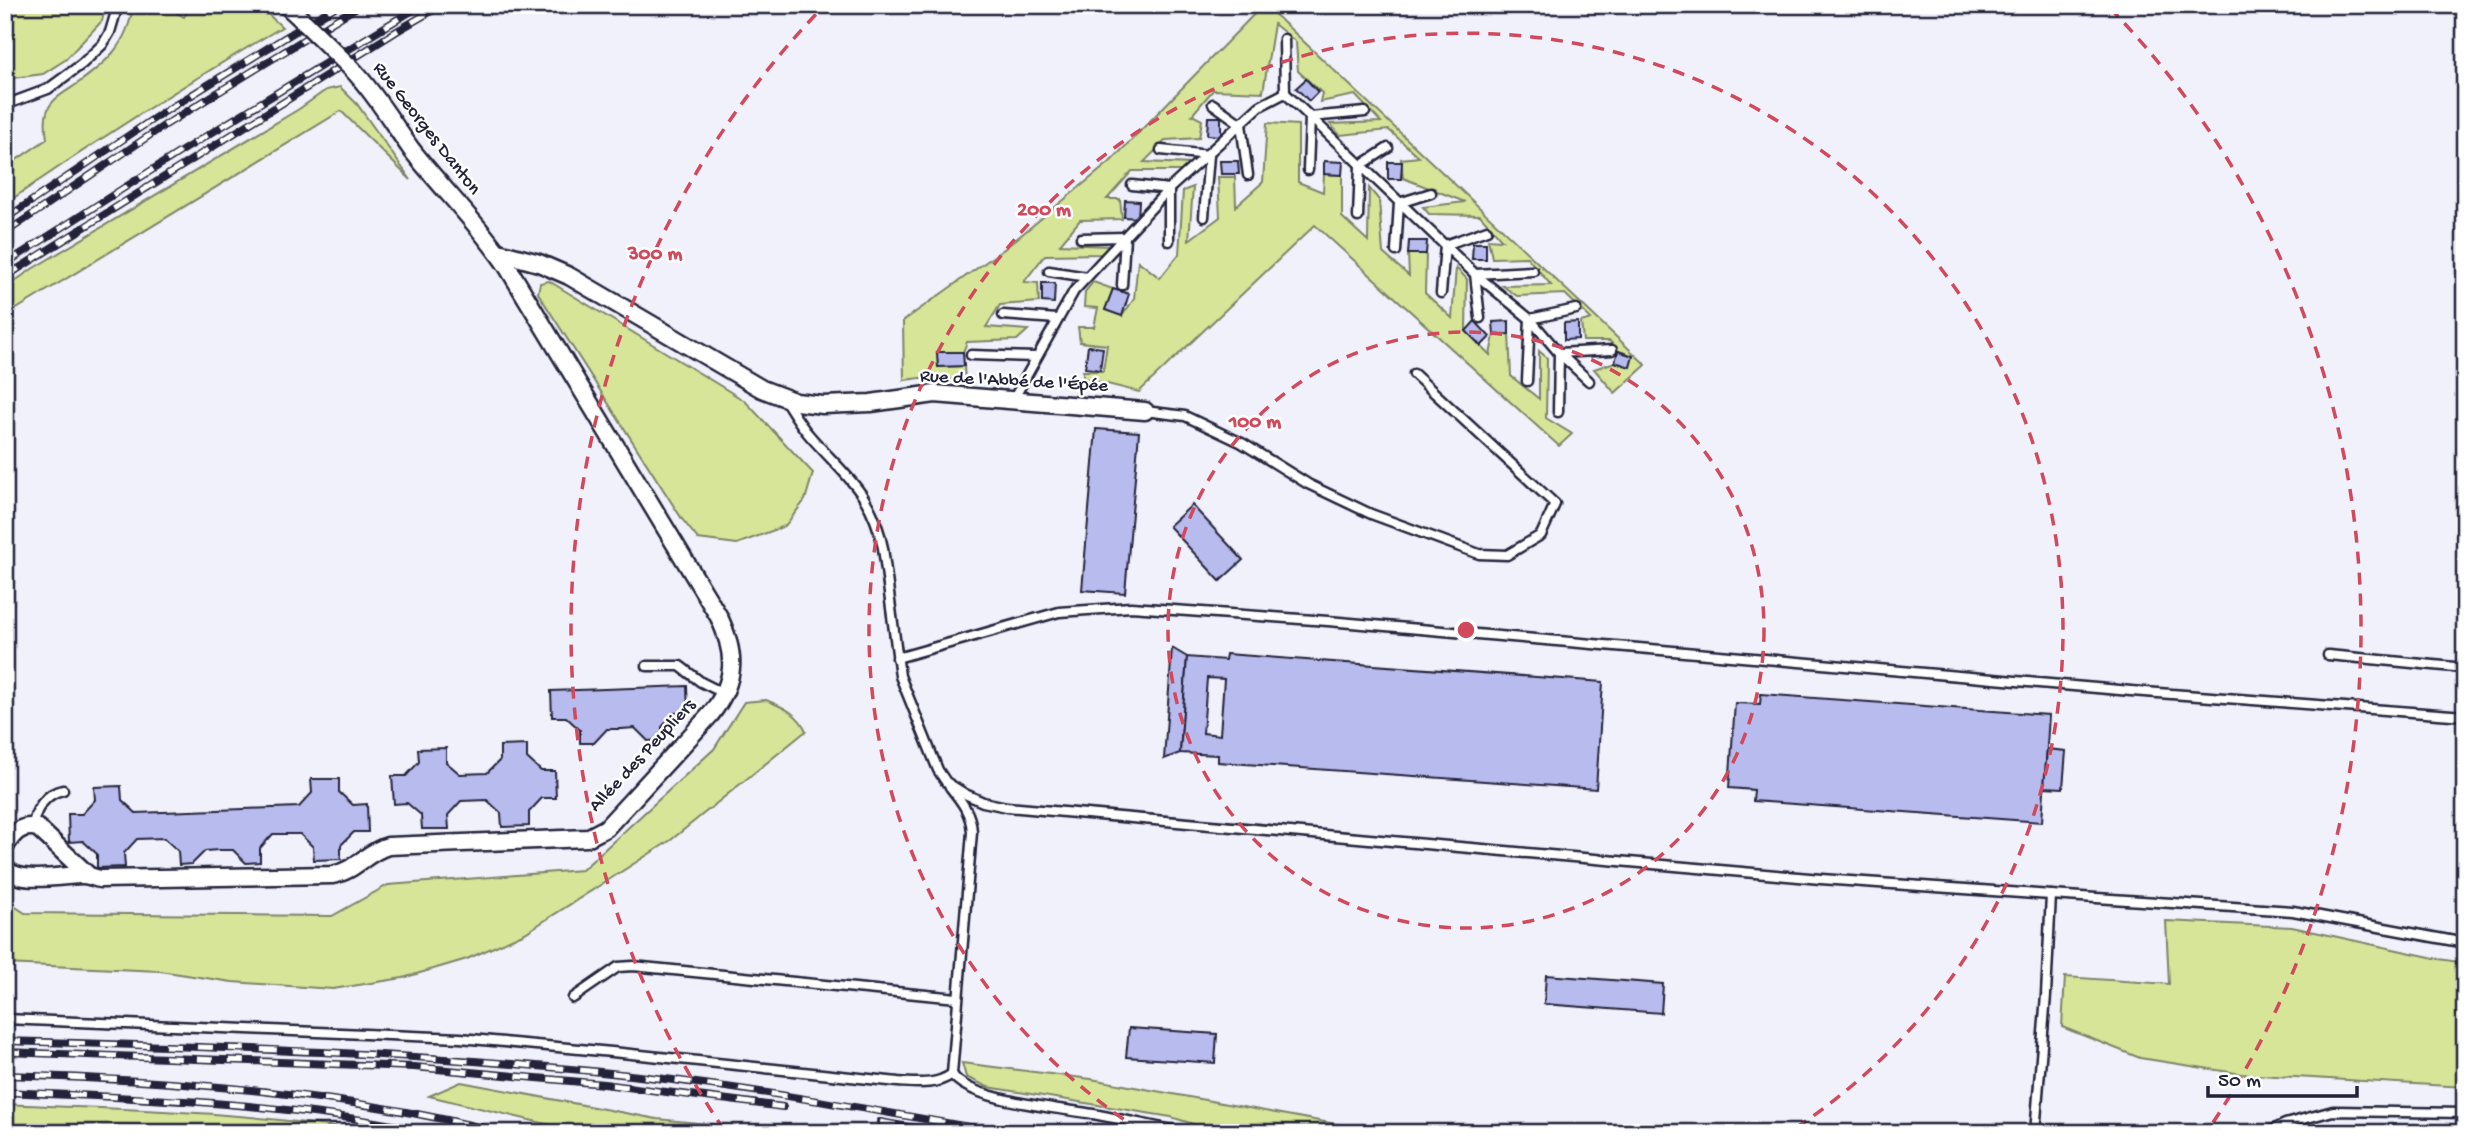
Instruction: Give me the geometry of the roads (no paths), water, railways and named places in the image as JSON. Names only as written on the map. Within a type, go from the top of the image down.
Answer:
[{"type":"street","name":"Rue Georges Danton","points":[[292,10],[374,92],[415,153],[498,252]]},
{"type":"street","name":"Rue de l'Abbé de l'Épée","points":[[498,252],[526,259],[569,276],[762,389],[784,398],[831,405],[871,403],[935,394],[1145,411]]},
{"type":"street","name":"Allée des Peupliers","points":[[5,868],[13,875],[26,878],[88,875],[100,879],[332,875],[346,871],[373,850],[388,846],[593,836],[616,818],[711,714],[725,694],[732,667],[729,642],[719,617],[498,252]]},
{"type":"street","points":[[5,847],[18,830],[38,828],[88,875]]},
{"type":"lane","points":[[5,105],[48,89],[82,64],[106,38],[116,17],[118,5]]},
{"type":"lane","points":[[1284,38],[1285,93],[1475,274],[1530,320],[1589,382]]},
{"type":"lane","points":[[1013,401],[1074,290],[1169,189],[1260,106],[1285,93]]},
{"type":"lane","points":[[1213,104],[1241,124],[1248,175]]},
{"type":"lane","points":[[1310,117],[1365,112]]},
{"type":"lane","points":[[1308,170],[1310,117]]},
{"type":"lane","points":[[1360,166],[1388,148]]},
{"type":"lane","points":[[1161,150],[1209,155]]},
{"type":"lane","points":[[1204,217],[1209,155]]},
{"type":"lane","points":[[1358,217],[1360,166]]},
{"type":"lane","points":[[1132,186],[1169,189]]},
{"type":"lane","points":[[1169,189],[1169,241]]},
{"type":"lane","points":[[1399,203],[1431,193]]},
{"type":"lane","points":[[1396,251],[1399,203]]},
{"type":"lane","points":[[1444,245],[1486,230]]},
{"type":"lane","points":[[1081,238],[1125,237]]},
{"type":"lane","points":[[1122,285],[1125,237]]},
{"type":"lane","points":[[1441,293],[1444,245]]},
{"type":"lane","points":[[1049,271],[1087,277]]},
{"type":"lane","points":[[1475,274],[1533,271]]},
{"type":"lane","points":[[1475,274],[1480,318]]},
{"type":"lane","points":[[1530,320],[1576,309]]},
{"type":"lane","points":[[1003,315],[1057,319]]},
{"type":"lane","points":[[1527,381],[1530,320]]},
{"type":"lane","points":[[1559,353],[1612,351]]},
{"type":"lane","points":[[1558,412],[1559,353]]},
{"type":"lane","points":[[971,355],[1036,357]]},
{"type":"lane","points":[[1145,411],[1185,416],[1242,443],[1308,484],[1371,514],[1479,554],[1507,555],[1541,536],[1555,504],[1414,374]]},
{"type":"lane","points":[[784,398],[808,434],[854,482],[875,516],[883,548],[897,658],[906,694],[938,770],[971,818],[951,1074],[956,1082],[1011,1101],[1188,1133]]},
{"type":"lane","points":[[897,658],[1059,612],[1131,607],[1328,621],[2131,691],[2465,716]]},
{"type":"lane","points":[[2328,655],[2465,668]]},
{"type":"lane","points":[[647,666],[680,666],[701,682],[725,694]]},
{"type":"lane","points":[[946,782],[984,802],[1007,807],[1821,879],[2293,911],[2465,943]]},
{"type":"lane","points":[[33,827],[34,814],[39,807],[53,793],[63,790]]},
{"type":"lane","points":[[2035,1133],[2051,895]]},
{"type":"lane","points":[[573,998],[618,967],[633,965],[957,998]]},
{"type":"lane","points":[[5,1019],[460,1038],[925,1084],[944,1080],[951,1074]]},
{"type":"lane","points":[[2266,1133],[2285,1124],[2333,1111],[2465,1113]]},
{"type":"railway","points":[[5,219],[159,115],[338,5]]},
{"type":"railway","points":[[5,233],[165,125],[360,5]]},
{"type":"railway","points":[[5,264],[180,152],[421,5]]},
{"type":"railway","points":[[5,277],[442,5]]},
{"type":"railway","points":[[5,1041],[229,1048],[527,1065],[651,1077],[752,1091],[1003,1133]]},
{"type":"railway","points":[[5,1052],[414,1067],[604,1084],[783,1107]]},
{"type":"railway","points":[[5,1075],[131,1080],[318,1098],[380,1107],[504,1133]]},
{"type":"railway","points":[[5,1092],[274,1108],[434,1133]]},
{"type":"railway","points":[[880,1122],[942,1133]]}]
